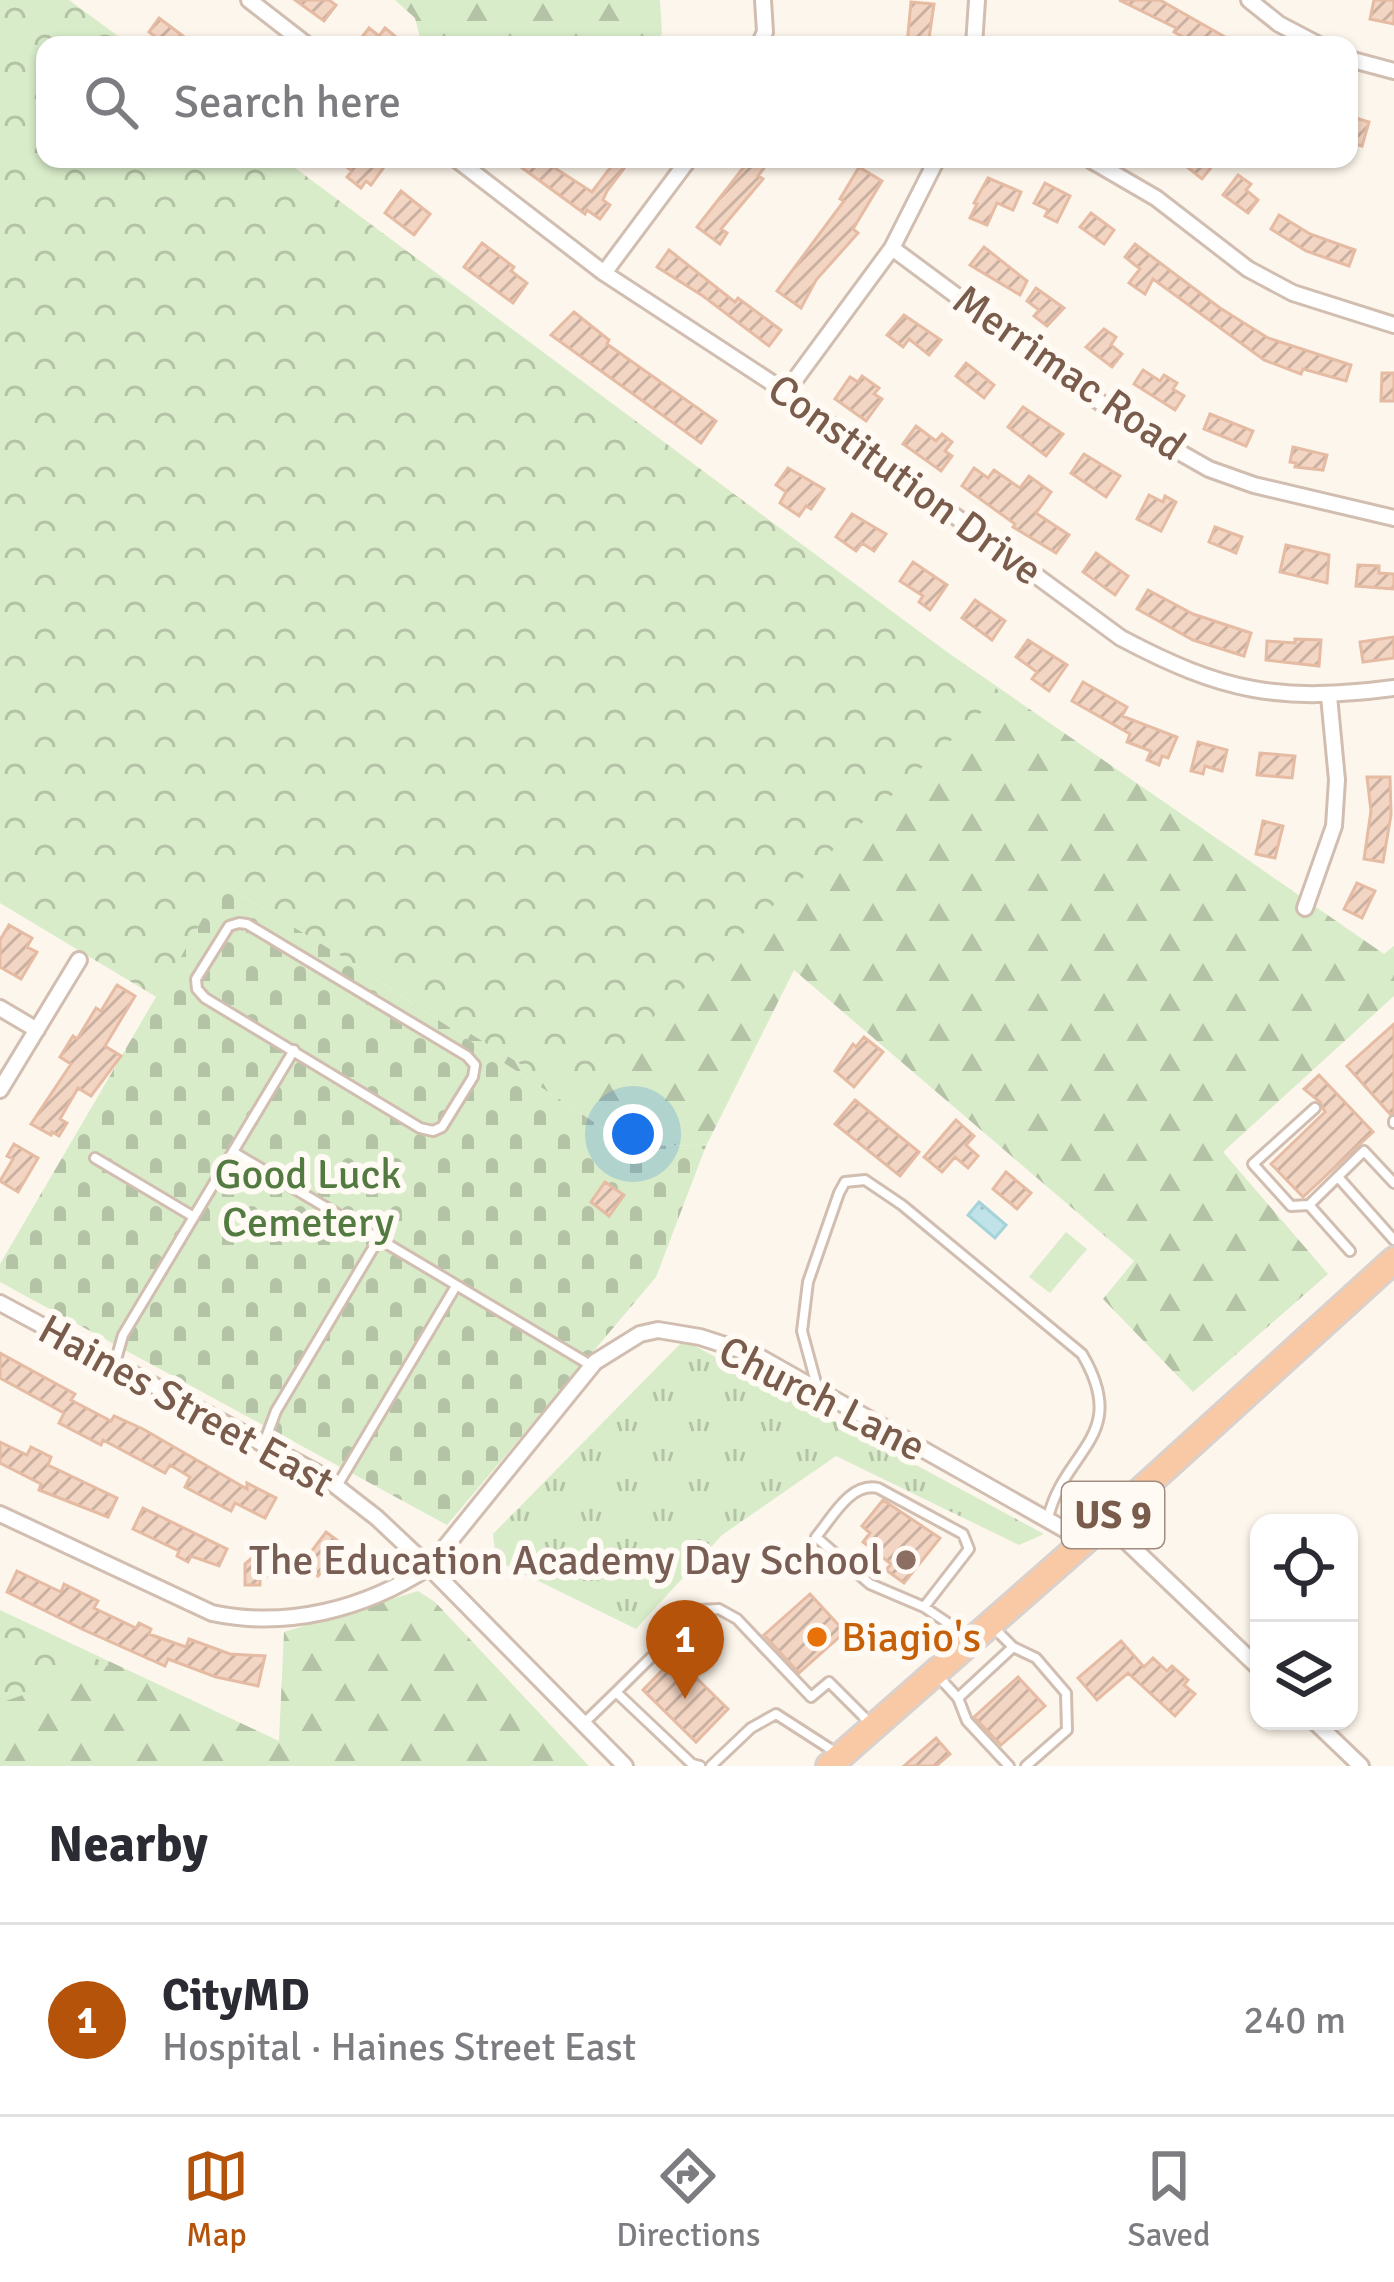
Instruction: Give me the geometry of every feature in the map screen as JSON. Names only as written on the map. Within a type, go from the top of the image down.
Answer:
[{"type":"highway","name":"US 9","points":[[835,1761],[983,1633],[1393,1259]]},
{"type":"street","points":[[249,0],[295,36]]},
{"type":"street","points":[[763,0],[763,36]]},
{"type":"street","points":[[975,36],[977,0]]},
{"type":"street","points":[[1249,0],[1301,36]]},
{"type":"street","points":[[1358,61],[1394,71]]},
{"type":"street","name":"Constitution Drive","points":[[468,168],[604,273],[786,392],[1121,638],[1175,667],[1230,685],[1329,696],[1394,688]]},
{"type":"street","points":[[604,273],[682,168]]},
{"type":"street","points":[[786,392],[892,248],[932,168]]},
{"type":"street","points":[[1104,168],[1156,198],[1248,269],[1293,293],[1394,325]]},
{"type":"street","name":"Merrimac Road","points":[[892,248],[1128,423],[1209,469],[1254,485],[1394,518]]},
{"type":"street","points":[[1304,908],[1334,826],[1337,780],[1329,696]]},
{"type":"street","points":[[0,1090],[79,960]]},
{"type":"street","points":[[0,1008],[37,1030]]},
{"type":"street","name":"Haines Street East","points":[[0,1304],[264,1443],[336,1487],[429,1567],[625,1766]]},
{"type":"street","name":"Church Lane","points":[[429,1567],[592,1366],[640,1334],[675,1331],[756,1354],[1085,1541]]},
{"type":"street","points":[[0,1514],[181,1601],[245,1620],[307,1618],[406,1582],[429,1567]]},
{"type":"street","points":[[1106,1522],[1250,1659]]},
{"type":"street","points":[[1323,1730],[1361,1766]]},
{"type":"lane","points":[[247,923],[467,1055],[475,1066],[442,1127],[433,1131],[420,1128],[294,1050],[205,998],[197,988],[196,979],[229,926],[247,923]]},
{"type":"lane","points":[[115,1364],[123,1335],[294,1050]]},
{"type":"lane","points":[[1315,1108],[1253,1164],[1291,1206],[1309,1205],[1364,1151],[1394,1184]]},
{"type":"lane","points":[[232,1152],[592,1366]]},
{"type":"lane","points":[[95,1158],[194,1217]]},
{"type":"lane","points":[[1338,1177],[1393,1259]]},
{"type":"lane","points":[[818,1390],[802,1330],[808,1282],[838,1193],[845,1182],[865,1180],[1066,1340],[1095,1375],[1097,1432],[1058,1484],[1047,1520]]},
{"type":"lane","points":[[1309,1205],[1350,1252]]},
{"type":"lane","points":[[264,1443],[277,1411],[379,1238]]},
{"type":"lane","points":[[336,1487],[456,1286]]},
{"type":"lane","points":[[924,1606],[969,1549],[963,1534],[878,1488],[866,1485],[856,1490],[816,1537],[870,1583],[1036,1658],[1066,1693],[1067,1730],[1026,1766]]},
{"type":"lane","points":[[583,1724],[699,1610],[719,1609],[736,1619],[811,1697],[829,1682],[876,1729]]},
{"type":"lane","points":[[958,1699],[1013,1647]]},
{"type":"lane","points":[[936,1674],[958,1699],[967,1721],[1009,1766]]},
{"type":"lane","points":[[616,1692],[692,1764],[700,1766]]},
{"type":"lane","points":[[711,1766],[751,1728],[776,1714],[835,1761]]},
{"type":"green space","points":[[0,0],[69,0],[118,36],[36,36],[36,168],[295,168],[1002,693],[570,1094],[222,884],[158,998],[0,903]]},
{"type":"green space","points":[[395,0],[660,0],[662,33],[420,36],[415,18]]},
{"type":"green space","points":[[507,348],[1384,954],[1394,946],[1394,996],[1223,1152],[1328,1274],[1193,1392],[1103,1299],[1134,1261],[794,970],[706,1146],[629,1145],[327,947],[402,929]]},
{"type":"green space","name":"Good Luck Cemetery","points":[[222,884],[327,947],[629,1145],[706,1146],[656,1277],[447,1525],[0,1282],[0,1264]]},
{"type":"green space","points":[[1066,1232],[1087,1249],[1050,1293],[1029,1277]]},
{"type":"green space","points":[[684,1340],[1044,1534],[1019,1545],[836,1456],[722,1535],[636,1629],[496,1560],[493,1534]]},
{"type":"green space","points":[[418,1591],[435,1602],[589,1766],[0,1766],[0,1610],[279,1741],[284,1632]]},
{"type":"green space","points":[[0,1612],[109,1665],[0,1703]]},
{"type":"water","points":[[979,1202],[1006,1225],[995,1238],[968,1215]]},
{"type":"building","points":[[295,0],[329,0],[336,5],[324,21]]},
{"type":"building","points":[[1119,0],[1160,0],[1223,36],[1181,36],[1174,32],[1176,28]]},
{"type":"building","points":[[1374,0],[1394,0],[1394,24],[1370,19]]},
{"type":"building","points":[[911,2],[934,4],[929,36],[908,36]]},
{"type":"building","points":[[159,18],[183,36],[154,36],[149,32]]},
{"type":"building","points":[[1358,119],[1369,122],[1362,146],[1358,145]]},
{"type":"building","points":[[348,168],[383,168],[371,185],[366,181],[361,188],[347,177],[352,171]]},
{"type":"building","points":[[522,168],[555,168],[592,192],[610,168],[624,168],[607,191],[603,200],[610,205],[600,219],[587,210],[585,214]]},
{"type":"building","points":[[743,168],[764,168],[758,176],[763,179],[721,229],[727,233],[720,244],[697,227]]},
{"type":"building","points":[[858,168],[882,181],[853,229],[858,233],[816,280],[801,308],[777,291],[844,201],[840,199]]},
{"type":"building","points":[[1188,168],[1211,168],[1202,179]]},
{"type":"building","points":[[1238,175],[1251,184],[1246,190],[1258,200],[1248,213],[1223,195]]},
{"type":"building","points":[[988,178],[1021,192],[1013,210],[997,203],[987,225],[970,218]]},
{"type":"building","points":[[1045,183],[1070,196],[1057,222],[1034,203]]},
{"type":"building","points":[[401,191],[430,214],[414,235],[385,213]]},
{"type":"building","points":[[1091,213],[1114,230],[1104,244],[1080,227]]},
{"type":"building","points":[[1279,215],[1310,234],[1355,250],[1349,266],[1306,251],[1271,229]]},
{"type":"building","points":[[482,243],[527,283],[513,303],[464,267]]},
{"type":"building","points":[[1135,244],[1268,338],[1351,365],[1346,381],[1303,369],[1301,374],[1264,360],[1153,279],[1145,294],[1129,283],[1140,269],[1125,257]]},
{"type":"building","points":[[984,247],[1027,281],[1020,295],[970,265]]},
{"type":"building","points":[[669,250],[735,302],[738,298],[781,330],[769,346],[657,267]]},
{"type":"building","points":[[1036,288],[1064,308],[1047,326],[1034,316],[1039,310],[1027,301]]},
{"type":"building","points":[[574,312],[609,340],[607,344],[716,421],[701,443],[551,335]]},
{"type":"building","points":[[904,315],[941,340],[929,355],[909,339],[903,347],[887,335]]},
{"type":"building","points":[[1104,329],[1116,337],[1111,345],[1122,354],[1112,367],[1086,347]]},
{"type":"building","points":[[966,363],[994,385],[984,398],[956,376]]},
{"type":"building","points":[[1143,370],[1160,381],[1164,375],[1177,383],[1173,389],[1184,396],[1175,410],[1134,384]]},
{"type":"building","points":[[1382,373],[1394,373],[1394,401],[1381,401]]},
{"type":"building","points":[[862,376],[879,388],[874,394],[882,399],[866,421],[835,399],[850,377],[858,382]]},
{"type":"building","points":[[1023,407],[1063,434],[1046,456],[1008,427]]},
{"type":"building","points":[[1210,414],[1253,431],[1246,446],[1204,429]]},
{"type":"building","points":[[916,426],[936,441],[942,434],[952,442],[945,451],[952,456],[941,471],[903,444]]},
{"type":"building","points":[[1293,447],[1327,455],[1323,470],[1295,467],[1290,462]]},
{"type":"building","points":[[1084,454],[1120,476],[1106,497],[1071,473]]},
{"type":"building","points":[[788,468],[824,489],[811,509],[806,506],[799,516],[780,503],[786,492],[776,485]]},
{"type":"building","points":[[974,468],[988,478],[994,470],[1020,488],[1029,476],[1051,492],[1036,513],[1069,535],[1056,553],[1013,527],[962,486]]},
{"type":"building","points":[[1149,495],[1176,502],[1161,531],[1137,519]]},
{"type":"building","points":[[852,514],[886,534],[874,551],[862,543],[856,551],[836,537]]},
{"type":"building","points":[[1215,527],[1242,537],[1236,553],[1209,542]]},
{"type":"building","points":[[1286,545],[1329,555],[1327,583],[1280,572]]},
{"type":"building","points":[[1096,553],[1128,576],[1115,595],[1083,572]]},
{"type":"building","points":[[913,562],[947,585],[930,610],[919,602],[923,596],[900,581]]},
{"type":"building","points":[[1358,565],[1379,566],[1379,573],[1394,574],[1394,589],[1356,586]]},
{"type":"building","points":[[1148,590],[1193,614],[1251,633],[1244,656],[1193,640],[1137,609]]},
{"type":"building","points":[[975,600],[1005,621],[992,640],[962,618]]},
{"type":"building","points":[[1394,637],[1394,658],[1363,662],[1360,642]]},
{"type":"building","points":[[1295,639],[1321,640],[1319,666],[1266,660],[1267,641],[1295,643]]},
{"type":"building","points":[[1028,640],[1067,665],[1049,691],[1032,679],[1037,672],[1016,657]]},
{"type":"building","points":[[1083,682],[1127,707],[1122,716],[1177,737],[1168,758],[1162,756],[1159,765],[1147,760],[1151,751],[1127,742],[1130,734],[1072,701]]},
{"type":"building","points":[[1198,742],[1227,750],[1222,771],[1205,766],[1203,774],[1191,771]]},
{"type":"building","points":[[1260,753],[1295,756],[1292,778],[1257,775]]},
{"type":"building","points":[[1367,777],[1390,777],[1391,815],[1383,862],[1364,859],[1371,811]]},
{"type":"building","points":[[1263,821],[1283,826],[1275,858],[1256,854]]},
{"type":"building","points":[[1357,883],[1375,891],[1362,918],[1344,909]]},
{"type":"building","points":[[9,925],[32,938],[27,947],[37,952],[21,979],[0,967],[0,940]]},
{"type":"building","points":[[117,985],[135,996],[105,1046],[121,1056],[91,1096],[78,1088],[60,1119],[67,1123],[59,1136],[51,1135],[31,1124],[71,1064],[60,1057]]},
{"type":"building","points":[[1394,1024],[1394,1113],[1390,1114],[1347,1066]]},
{"type":"building","points":[[864,1037],[883,1052],[854,1087],[835,1071],[853,1044],[856,1047]]},
{"type":"building","points":[[1319,1075],[1373,1132],[1303,1197],[1271,1164],[1325,1112],[1304,1089]]},
{"type":"building","points":[[855,1100],[919,1152],[900,1176],[835,1124]]},
{"type":"building","points":[[956,1120],[974,1136],[966,1145],[978,1156],[968,1168],[955,1157],[942,1172],[924,1157]]},
{"type":"building","points":[[14,1144],[38,1158],[18,1192],[0,1181],[13,1159],[7,1156]]},
{"type":"building","points":[[1006,1172],[1031,1193],[1017,1209],[993,1189]]},
{"type":"building","points":[[605,1182],[624,1195],[609,1216],[591,1202]]},
{"type":"building","points":[[0,1353],[75,1394],[71,1400],[111,1421],[114,1416],[143,1429],[247,1489],[247,1483],[276,1498],[265,1518],[235,1503],[231,1511],[185,1487],[190,1477],[170,1465],[165,1473],[59,1423],[64,1413],[0,1378]]},
{"type":"building","points":[[0,1442],[27,1455],[31,1447],[51,1457],[48,1465],[117,1498],[108,1517],[39,1490],[41,1484],[0,1463]]},
{"type":"building","points":[[883,1500],[940,1538],[904,1583],[886,1570],[891,1564],[863,1542],[870,1533],[862,1526]]},
{"type":"building","points":[[143,1508],[227,1549],[219,1566],[191,1556],[188,1562],[177,1556],[179,1551],[133,1529]]},
{"type":"building","points":[[326,1532],[341,1543],[318,1576],[302,1564]]},
{"type":"building","points":[[259,1552],[284,1553],[283,1576],[260,1576],[260,1585],[245,1585],[245,1564]]},
{"type":"building","points":[[17,1571],[61,1592],[64,1584],[98,1601],[94,1608],[136,1628],[139,1623],[151,1629],[149,1634],[186,1647],[189,1639],[230,1654],[265,1656],[258,1686],[168,1659],[165,1666],[84,1630],[7,1592]]},
{"type":"building","points":[[810,1594],[845,1632],[799,1673],[764,1635]]},
{"type":"building","points":[[1121,1641],[1144,1667],[1153,1658],[1188,1680],[1184,1685],[1195,1694],[1175,1716],[1128,1673],[1097,1700],[1078,1678]]},
{"type":"building","points":[[675,1657],[728,1709],[696,1742],[643,1690]]},
{"type":"building","points":[[1018,1677],[1045,1706],[1001,1745],[974,1717]]},
{"type":"building","points":[[936,1738],[950,1754],[936,1766],[904,1766]]},
{"type":"place","name":"The Education Academy Day School","points":[[906,1560]]},
{"type":"place","name":"Biagio's","points":[[817,1637]]},
{"type":"place","name":"CityMD","points":[[685,1699]]}]
